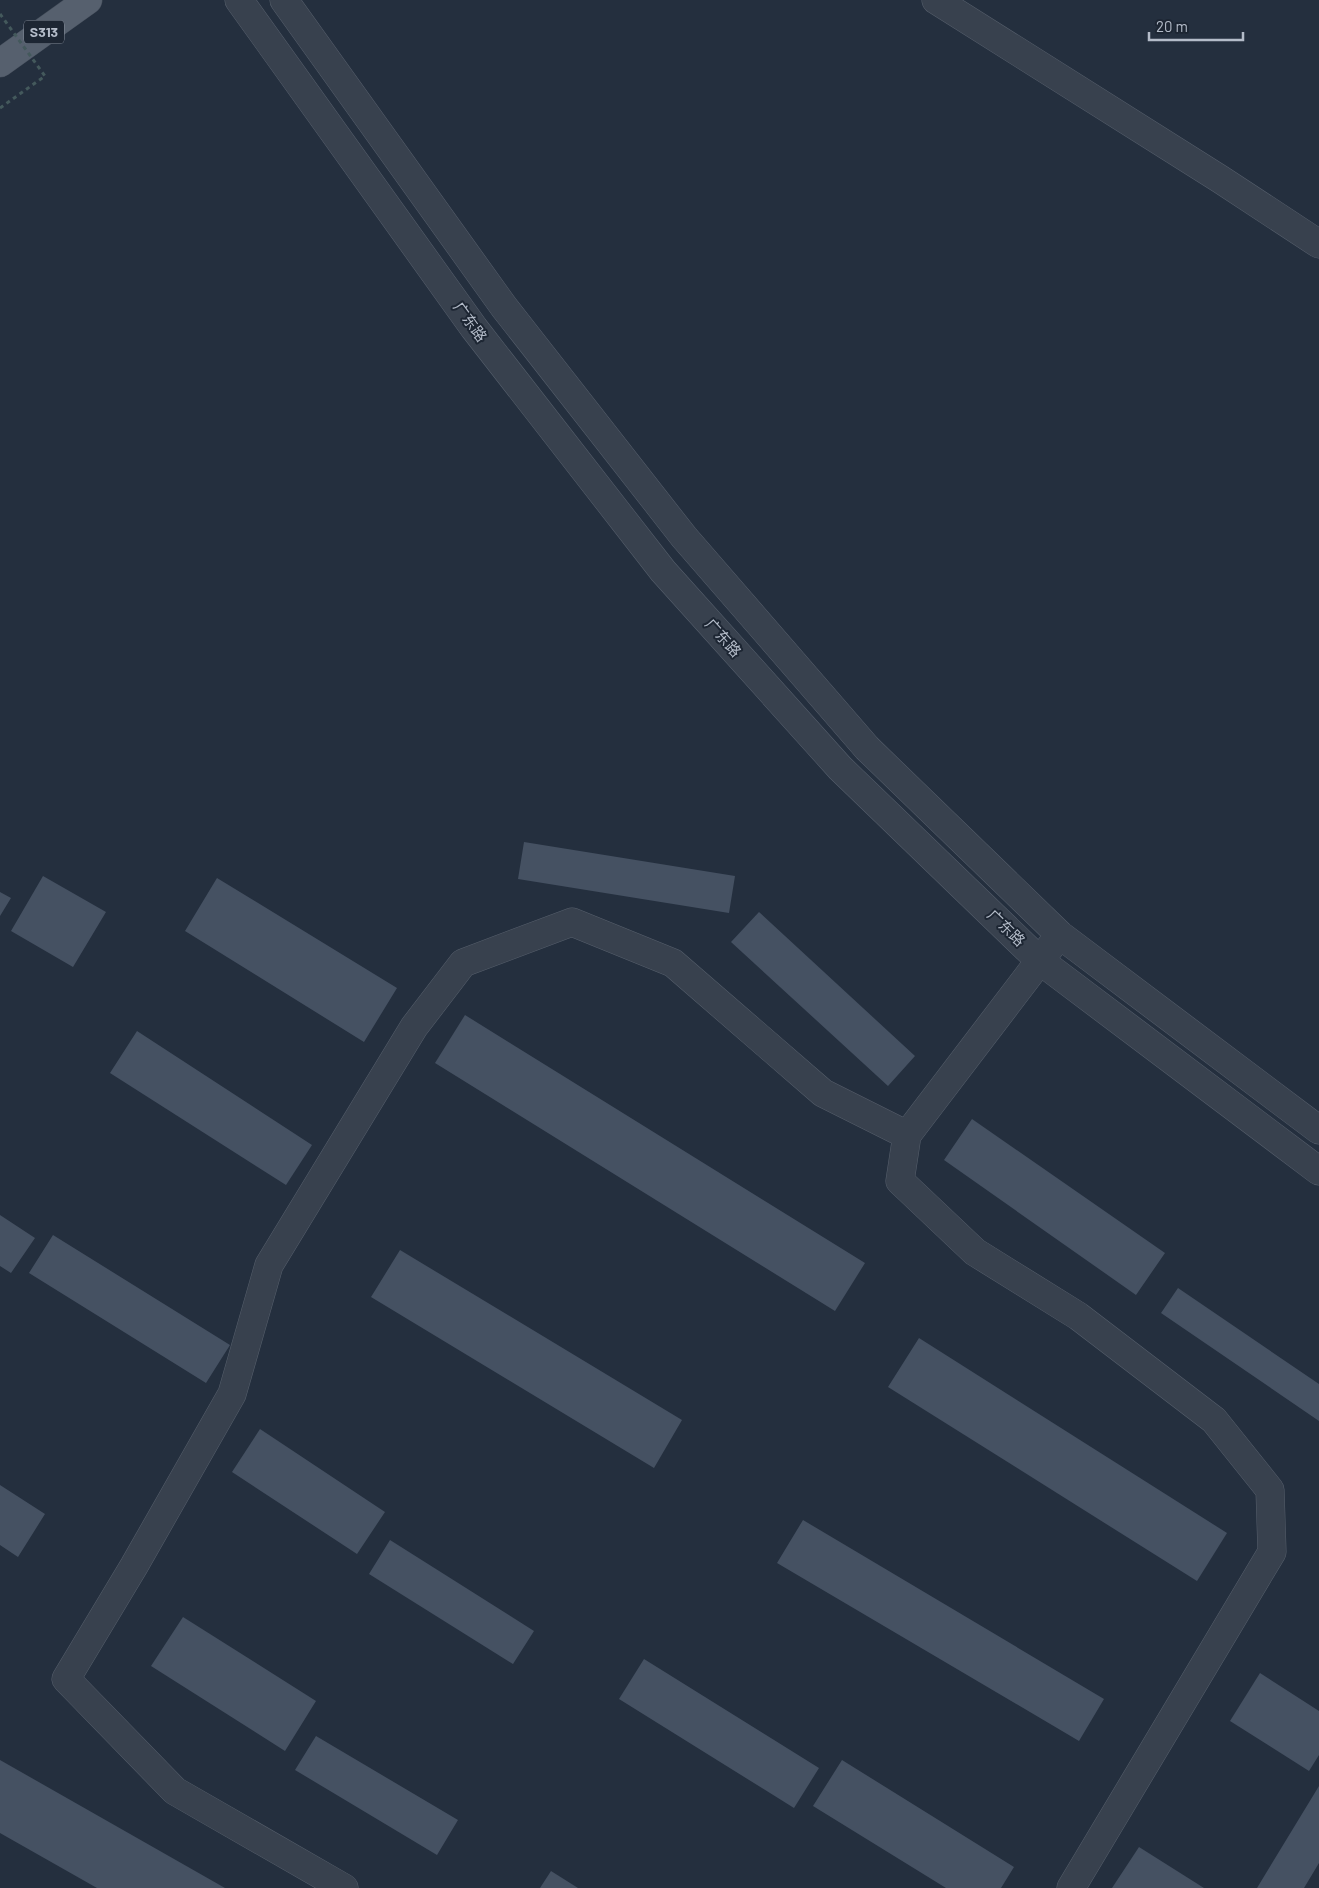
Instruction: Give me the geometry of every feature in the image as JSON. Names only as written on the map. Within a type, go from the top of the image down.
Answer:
[{"type":"main road","name":"S313","points":[[0,63],[88,0]]},
{"type":"street","name":"广东路","points":[[239,0],[474,328],[662,571],[840,768],[1039,960],[1319,1171]]},
{"type":"street","points":[[284,0],[504,307],[684,537],[867,748],[1060,936],[1319,1130]]},
{"type":"street","points":[[936,0],[1220,179],[1319,244]]},
{"type":"street","points":[[344,1888],[174,1791],[66,1679],[134,1566],[232,1394],[269,1265],[414,1027],[463,963],[572,922],[673,963],[824,1093],[907,1136]]},
{"type":"street","points":[[1060,936],[1039,960],[907,1136],[900,1181],[975,1252],[1078,1316],[1214,1420],[1270,1490],[1272,1552],[1071,1888]]},
{"type":"path","points":[[0,14],[46,76],[0,108]]},
{"type":"building","points":[[524,842],[735,876],[729,913],[518,879]]},
{"type":"building","points":[[43,876],[106,912],[73,967],[11,931]]},
{"type":"building","points":[[217,878],[397,988],[364,1042],[185,931]]},
{"type":"building","points":[[0,892],[11,898],[0,916]]},
{"type":"building","points":[[759,912],[915,1056],[888,1086],[731,942]]},
{"type":"building","points":[[465,1015],[865,1263],[835,1311],[435,1063]]},
{"type":"building","points":[[137,1031],[312,1145],[286,1185],[110,1073]]},
{"type":"building","points":[[972,1119],[1165,1253],[1136,1295],[944,1160]]},
{"type":"building","points":[[0,1215],[35,1238],[11,1273],[0,1266]]},
{"type":"building","points":[[53,1235],[230,1345],[206,1383],[29,1273]]},
{"type":"building","points":[[400,1250],[682,1420],[654,1468],[371,1297]]},
{"type":"building","points":[[1178,1288],[1319,1384],[1319,1421],[1161,1313]]},
{"type":"building","points":[[919,1338],[1227,1533],[1197,1581],[888,1387]]},
{"type":"building","points":[[260,1429],[385,1512],[357,1554],[232,1472]]},
{"type":"building","points":[[0,1485],[45,1514],[18,1557],[0,1545]]},
{"type":"building","points":[[803,1520],[1104,1699],[1079,1741],[777,1563]]},
{"type":"building","points":[[390,1540],[534,1631],[513,1664],[369,1574]]},
{"type":"building","points":[[183,1617],[316,1701],[285,1751],[151,1666]]},
{"type":"building","points":[[644,1659],[819,1768],[794,1808],[619,1699]]},
{"type":"building","points":[[1260,1673],[1319,1711],[1319,1755],[1309,1771],[1230,1721]]},
{"type":"building","points":[[316,1736],[458,1820],[437,1855],[295,1770]]},
{"type":"building","points":[[0,1760],[225,1888],[97,1888],[0,1833]]},
{"type":"building","points":[[842,1760],[1014,1867],[1001,1888],[946,1888],[813,1806]]},
{"type":"building","points":[[1319,1786],[1319,1863],[1304,1888],[1257,1888]]},
{"type":"building","points":[[1139,1847],[1204,1888],[1112,1888]]},
{"type":"building","points":[[551,1871],[578,1888],[540,1888]]}]
